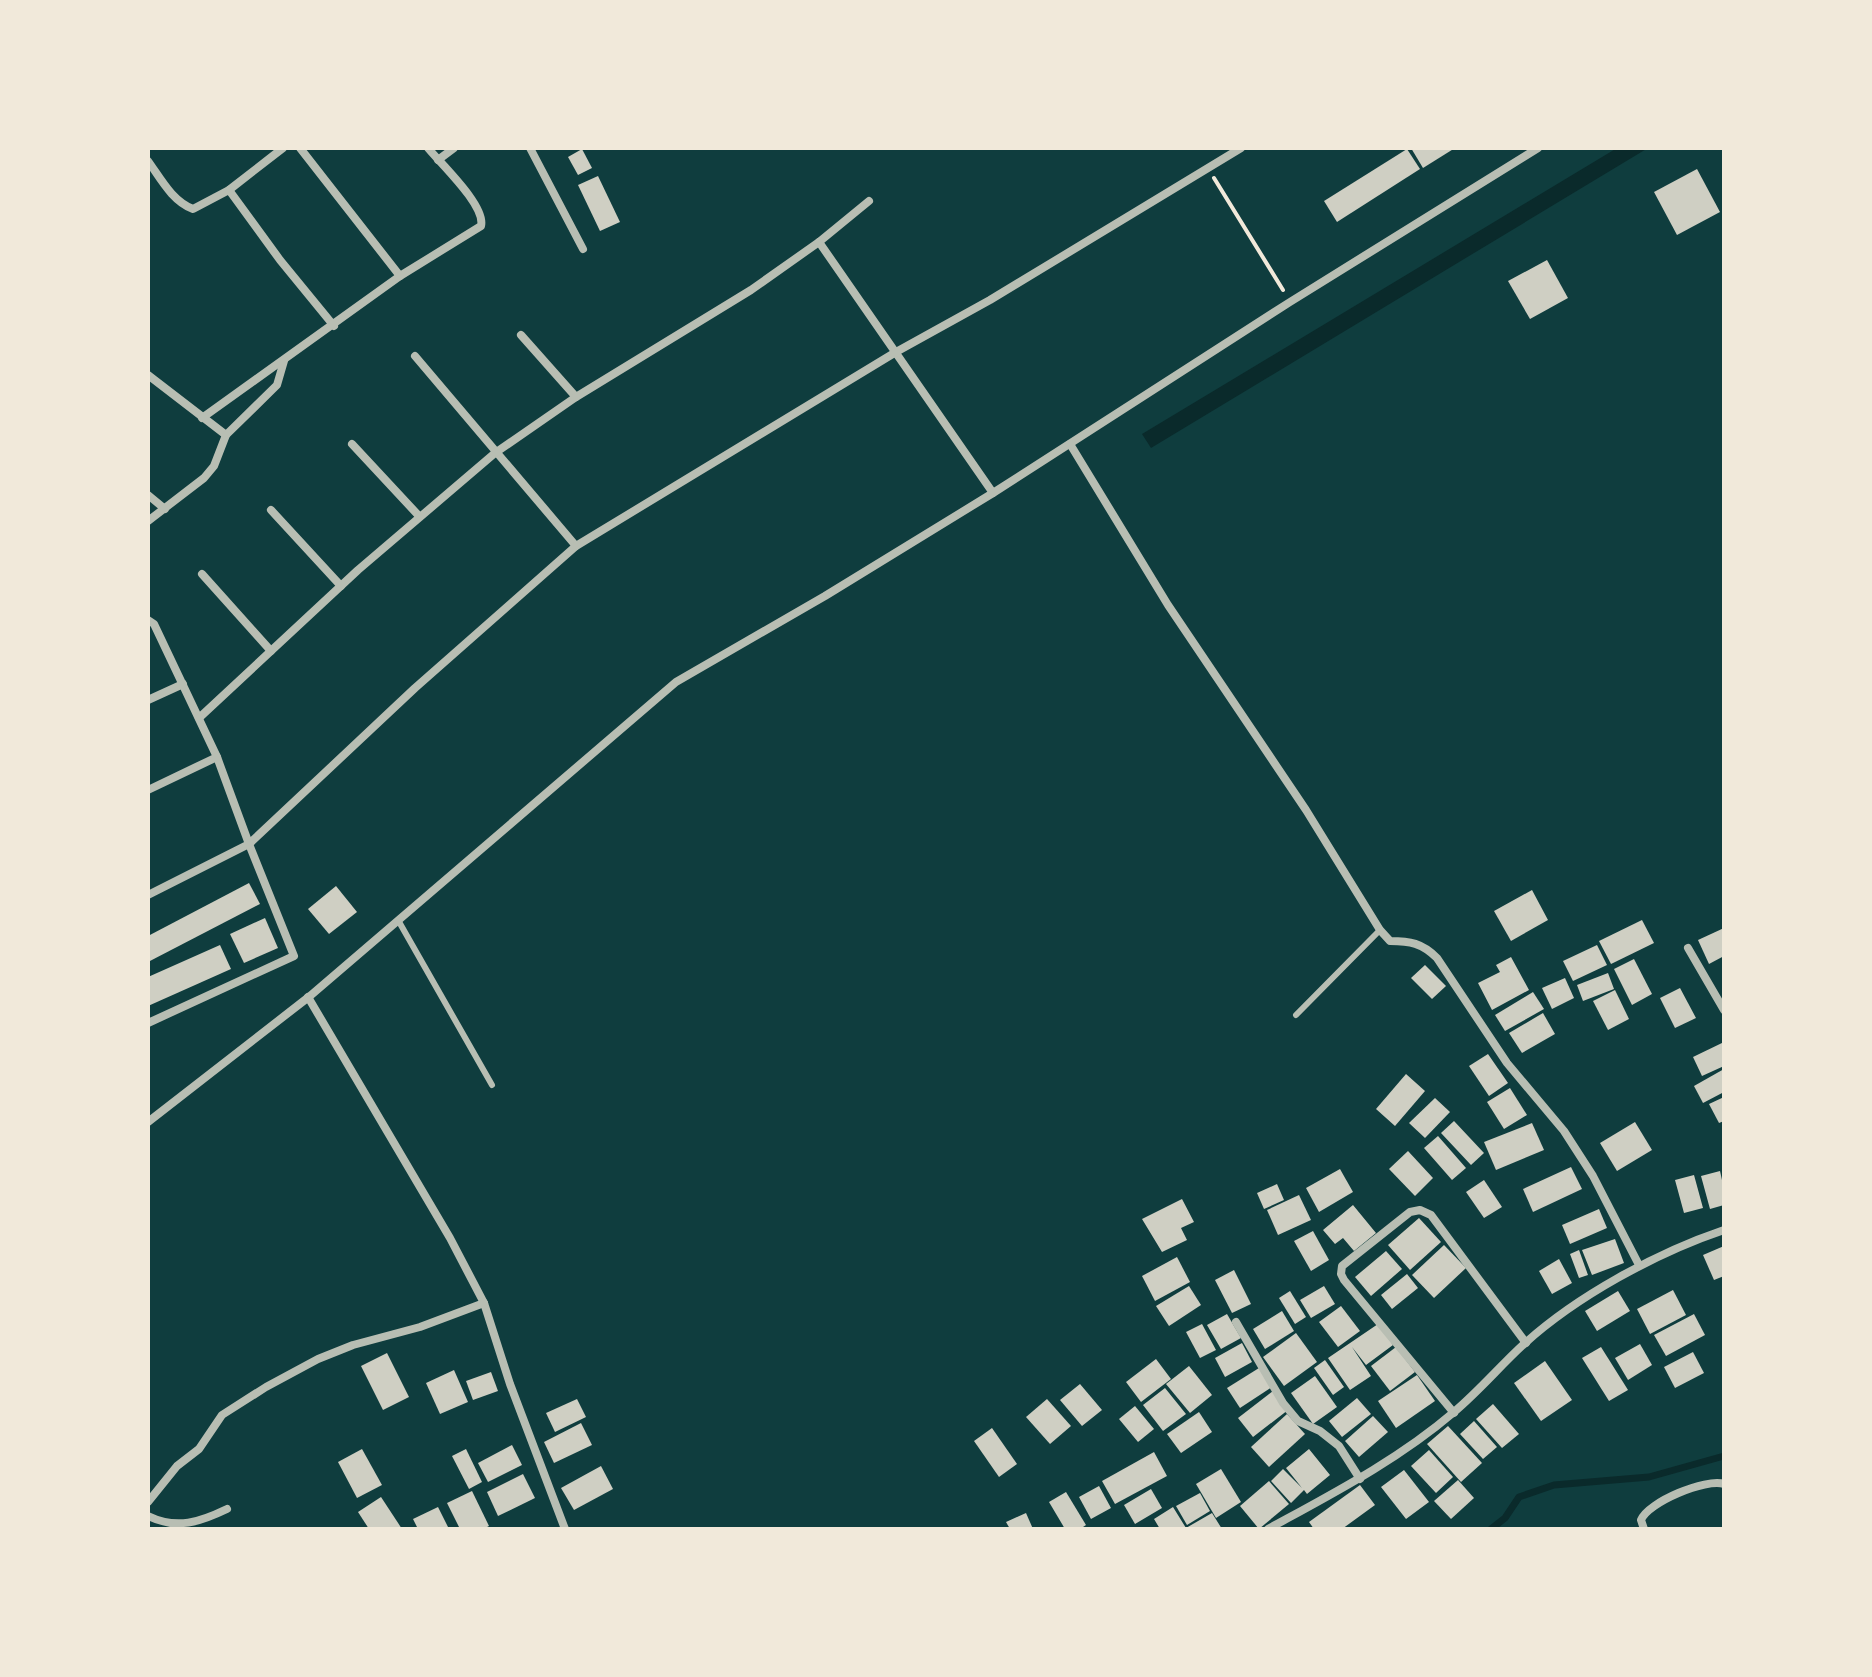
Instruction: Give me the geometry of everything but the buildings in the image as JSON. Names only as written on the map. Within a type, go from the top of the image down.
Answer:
[{"type":"street","points":[[148,161],[173,196],[193,209],[229,190],[283,148]]},
{"type":"street","points":[[300,148],[400,276]]},
{"type":"street","points":[[202,418],[400,276],[481,226],[482,219],[476,206],[428,148]]},
{"type":"street","points":[[438,160],[454,148]]},
{"type":"street","points":[[530,148],[583,249]]},
{"type":"street","points":[[148,895],[249,844],[415,688],[576,546],[1241,148]]},
{"type":"street","points":[[148,1122],[308,997],[676,682],[993,493],[1290,302],[1538,148]]},
{"type":"street","points":[[229,190],[280,260],[334,326]]},
{"type":"street","points":[[199,718],[419,516],[495,453],[576,397],[751,290],[819,242],[869,201]]},
{"type":"street","points":[[819,242],[993,493]]},
{"type":"street","points":[[521,335],[576,397]]},
{"type":"street","points":[[415,356],[576,546]]},
{"type":"street","points":[[148,521],[204,478],[214,466],[226,435],[277,385],[284,361]]},
{"type":"street","points":[[148,375],[226,435]]},
{"type":"street","points":[[352,444],[419,516]]},
{"type":"street","points":[[1070,444],[1168,605],[1306,810],[1380,930],[1390,941],[1412,941],[1437,958],[1507,1063],[1564,1131],[1593,1176],[1639,1265]]},
{"type":"street","points":[[148,495],[165,509]]},
{"type":"street","points":[[271,510],[341,586]]},
{"type":"street","points":[[202,574],[271,651]]},
{"type":"street","points":[[148,620],[154,624],[217,757],[294,956],[148,1023]]},
{"type":"street","points":[[148,700],[183,684]]},
{"type":"street","points":[[148,790],[217,757]]},
{"type":"street","points":[[1688,948],[1724,1010]]},
{"type":"street","points":[[308,997],[450,1238],[484,1303],[510,1384],[565,1529]]},
{"type":"street","points":[[1454,1413],[1344,1280],[1342,1266],[1410,1212],[1420,1210],[1431,1215],[1526,1343]]},
{"type":"street","points":[[1268,1529],[1360,1479],[1454,1413],[1526,1343],[1563,1314],[1639,1265],[1724,1230]]},
{"type":"street","points":[[148,1502],[177,1466],[199,1449],[222,1415],[266,1387],[318,1359],[353,1345],[420,1327],[484,1303]]},
{"type":"street","points":[[1236,1322],[1283,1403],[1298,1421],[1320,1431],[1339,1446],[1360,1479]]},
{"type":"street","points":[[1644,1529],[1641,1520],[1644,1511],[1655,1504],[1712,1481],[1724,1484]]},
{"type":"street","points":[[148,1516],[162,1522],[184,1525],[227,1509]]},
{"type":"lane","points":[[398,920],[492,1085]]},
{"type":"lane","points":[[1296,1015],[1380,930]]},
{"type":"path","points":[[1207,168],[1290,302]]},
{"type":"water","points":[[1617,148],[1648,148],[1151,448],[1142,434]]},
{"type":"waterway","points":[[1491,1529],[1505,1518],[1519,1497],[1554,1485],[1649,1477],[1724,1456]]}]
